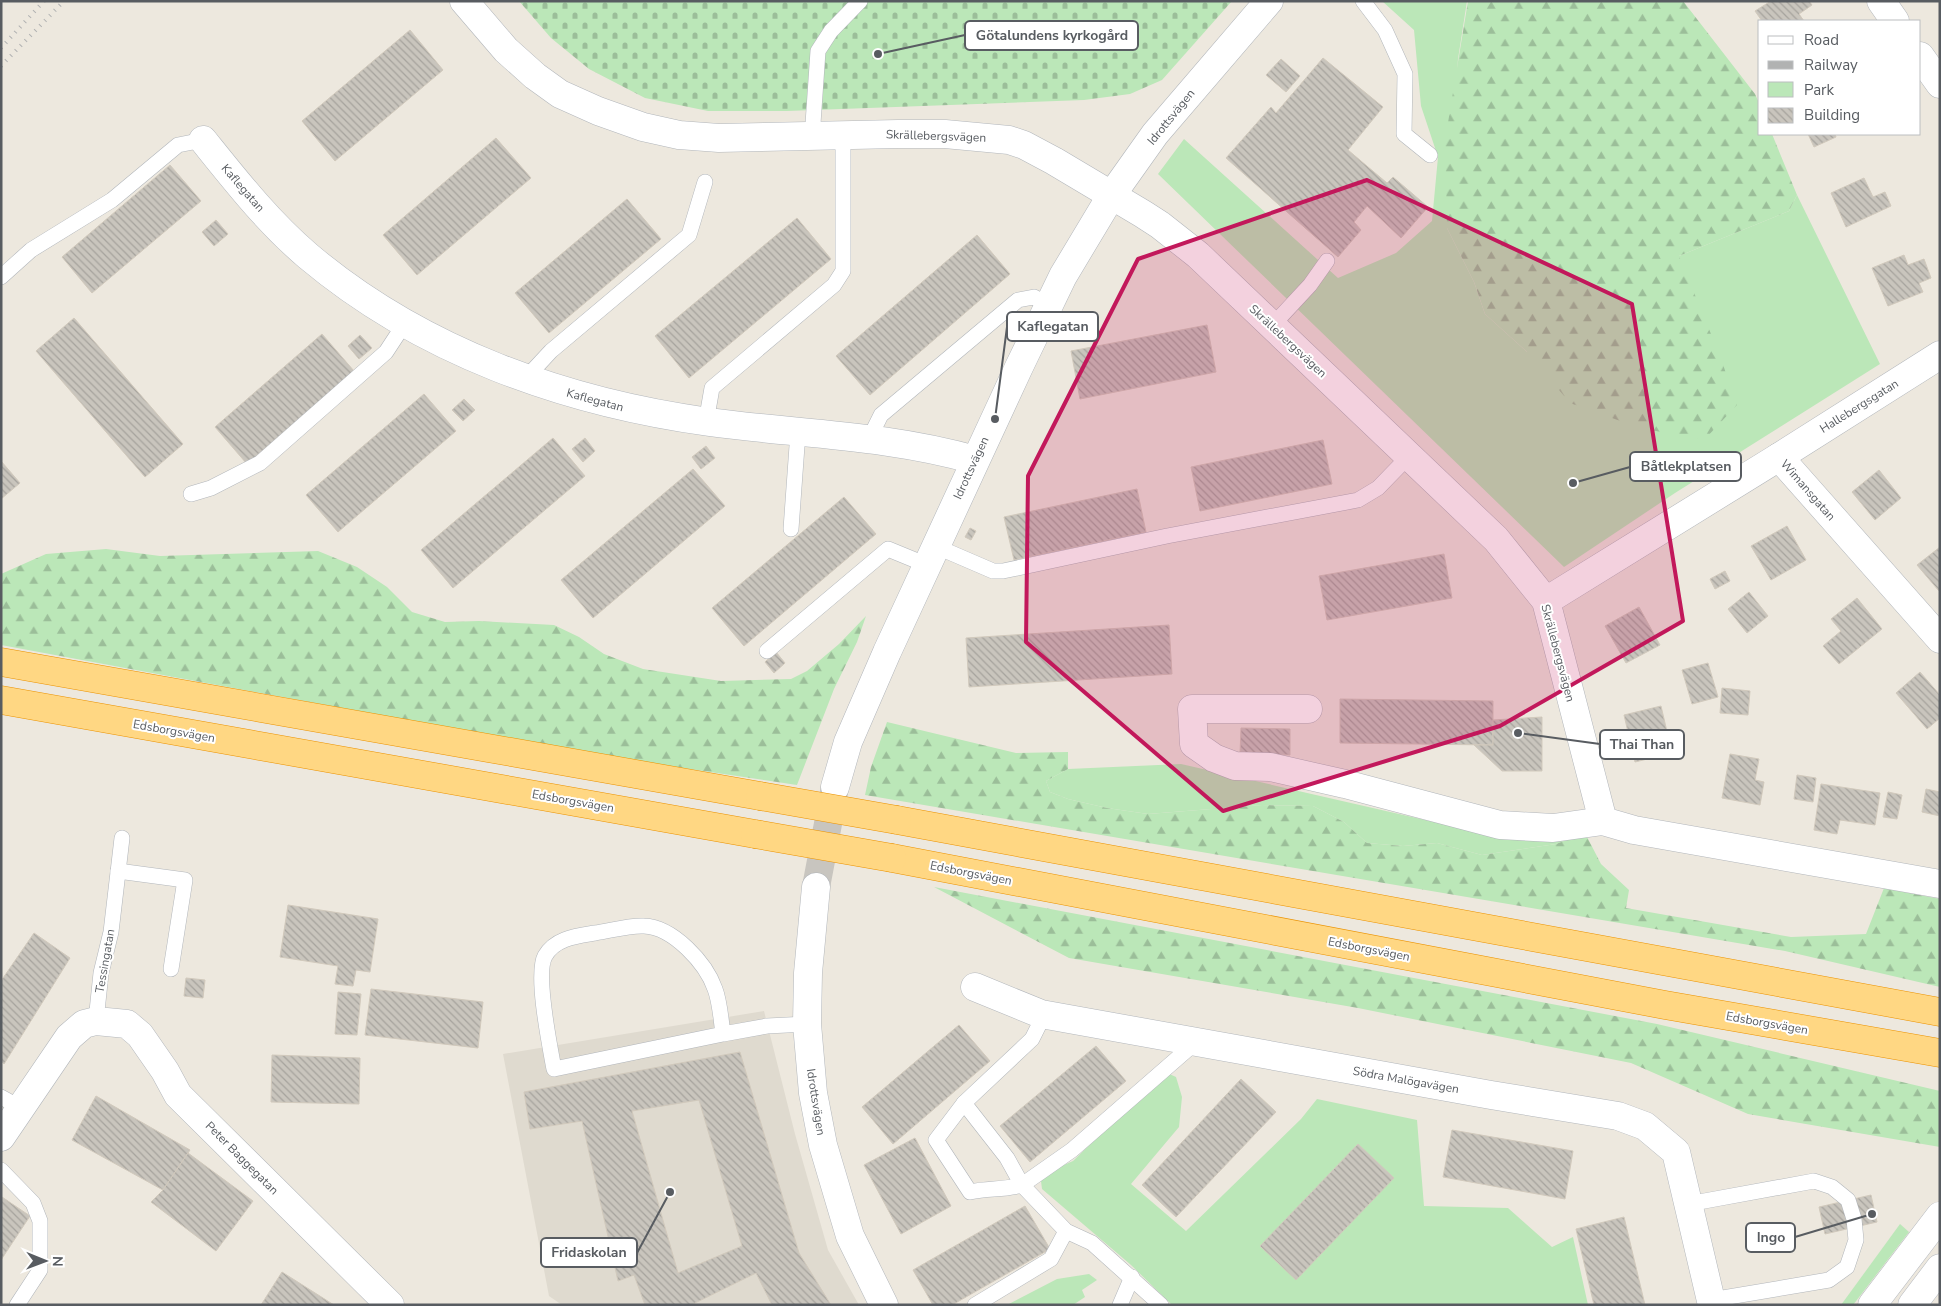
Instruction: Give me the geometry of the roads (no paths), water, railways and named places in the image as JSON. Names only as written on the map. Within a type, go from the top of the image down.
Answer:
[{"type":"highway","points":[[1,662],[896,820],[1940,1012]]},
{"type":"highway","name":"Edsborgsvägen","points":[[1,700],[892,858],[1666,1005],[1940,1054]]},
{"type":"street","name":"Skrällebergsvägen","points":[[464,1],[506,50],[535,76],[560,94],[598,111],[643,127],[679,135],[719,138],[812,138],[945,134],[1009,140],[1024,145],[1054,161],[1160,225],[1198,255],[1496,539],[1546,601],[1603,821]]},
{"type":"street","name":"Idrottsvägen","points":[[834,787],[848,742],[931,556],[1048,305],[1111,196],[1155,134],[1269,1]]},
{"type":"street","points":[[1881,1],[1894,20]]},
{"type":"street","points":[[1921,57],[1940,84]]},
{"type":"street","name":"Kaflegatan","points":[[203,140],[258,207],[309,256],[383,310],[405,323],[466,354],[525,379],[631,410],[706,422],[918,446],[975,460]]},
{"type":"street","name":"Hallebergsgatan","points":[[1779,457],[1940,354]]},
{"type":"street","name":"Wimansgatan","points":[[1546,601],[1779,457],[1940,639]]},
{"type":"street","points":[[1308,709],[1192,710],[1194,744],[1214,758],[1235,766],[1270,767],[1500,825],[1552,828],[1603,821],[1634,830],[1940,884]]},
{"type":"street","name":"Idrottsvägen","points":[[816,887],[808,973],[807,1024],[813,1093],[838,1199],[850,1236],[884,1305]]},
{"type":"street","name":"Södra Malögavägen","points":[[975,987],[1041,1014],[1189,1039],[1472,1092],[1618,1116],[1645,1126],[1676,1152],[1711,1302]]},
{"type":"street","points":[[1,1137],[11,1102],[69,1037],[84,1024],[96,1021]]},
{"type":"street","name":"Peter Baggegatan","points":[[96,1021],[127,1024],[140,1035],[165,1071],[178,1094],[390,1305]]},
{"type":"street","points":[[1872,1305],[1940,1216]]},
{"type":"street","points":[[1912,1305],[1940,1268]]},
{"type":"lane","points":[[812,138],[818,51],[831,31],[860,1]]},
{"type":"lane","points":[[1363,1],[1385,30],[1405,74],[1404,134],[1430,155]]},
{"type":"lane","points":[[706,422],[712,388],[834,285],[843,271],[843,136]]},
{"type":"lane","points":[[1,277],[31,250],[112,200],[178,145],[203,140]]},
{"type":"lane","points":[[525,379],[550,351],[689,235],[705,182]]},
{"type":"lane","points":[[1272,326],[1310,285],[1327,261]]},
{"type":"lane","points":[[874,440],[875,427],[881,414],[1018,300],[1034,297],[1048,305]]},
{"type":"lane","points":[[191,494],[211,488],[260,463],[386,352],[405,323]]},
{"type":"lane","points":[[791,528],[798,432]]},
{"type":"lane","points":[[767,651],[888,549],[931,556],[992,571],[1003,571],[1166,536],[1358,500],[1378,488],[1409,456]]},
{"type":"lane","name":"Tessingatan","points":[[96,1021],[101,973],[111,932],[122,838]]},
{"type":"lane","points":[[118,871],[184,880],[171,970]]},
{"type":"lane","points":[[723,1034],[715,989],[699,962],[685,946],[666,932],[644,926],[568,937],[551,948],[544,957],[545,1015],[554,1069],[767,1026],[807,1024]]},
{"type":"lane","points":[[1041,1014],[1039,1025],[1032,1039],[964,1103],[936,1140],[970,1192],[986,1189],[1003,1190],[1022,1185],[1072,1150],[1188,1050],[1189,1039]]},
{"type":"lane","points":[[964,1103],[1007,1158],[1022,1185],[1066,1231],[1092,1243],[1161,1305]]},
{"type":"lane","points":[[1,1170],[33,1204],[40,1222],[40,1270],[17,1305]]},
{"type":"lane","points":[[1688,1204],[1814,1181],[1832,1187],[1848,1200],[1854,1220],[1856,1240],[1847,1267],[1829,1280],[1711,1302]]},
{"type":"lane","points":[[975,1305],[1051,1259],[1066,1231]]},
{"type":"lane","points":[[1120,1305],[1132,1277]]},
{"type":"tunnel","points":[[816,887],[835,787]]},
{"type":"railway","points":[[1,48],[44,1]]},
{"type":"railway","points":[[1,66],[64,1]]},
{"type":"place","name":"Götalundens kyrkogård","points":[[878,54]]},
{"type":"place","name":"Kaflegatan","points":[[995,419]]},
{"type":"place","name":"Båtlekplatsen","points":[[1573,483]]},
{"type":"place","name":"Thai Than","points":[[1518,733]]},
{"type":"place","name":"Fridaskolan","points":[[670,1192]]},
{"type":"place","name":"Ingo","points":[[1872,1214]]}]
